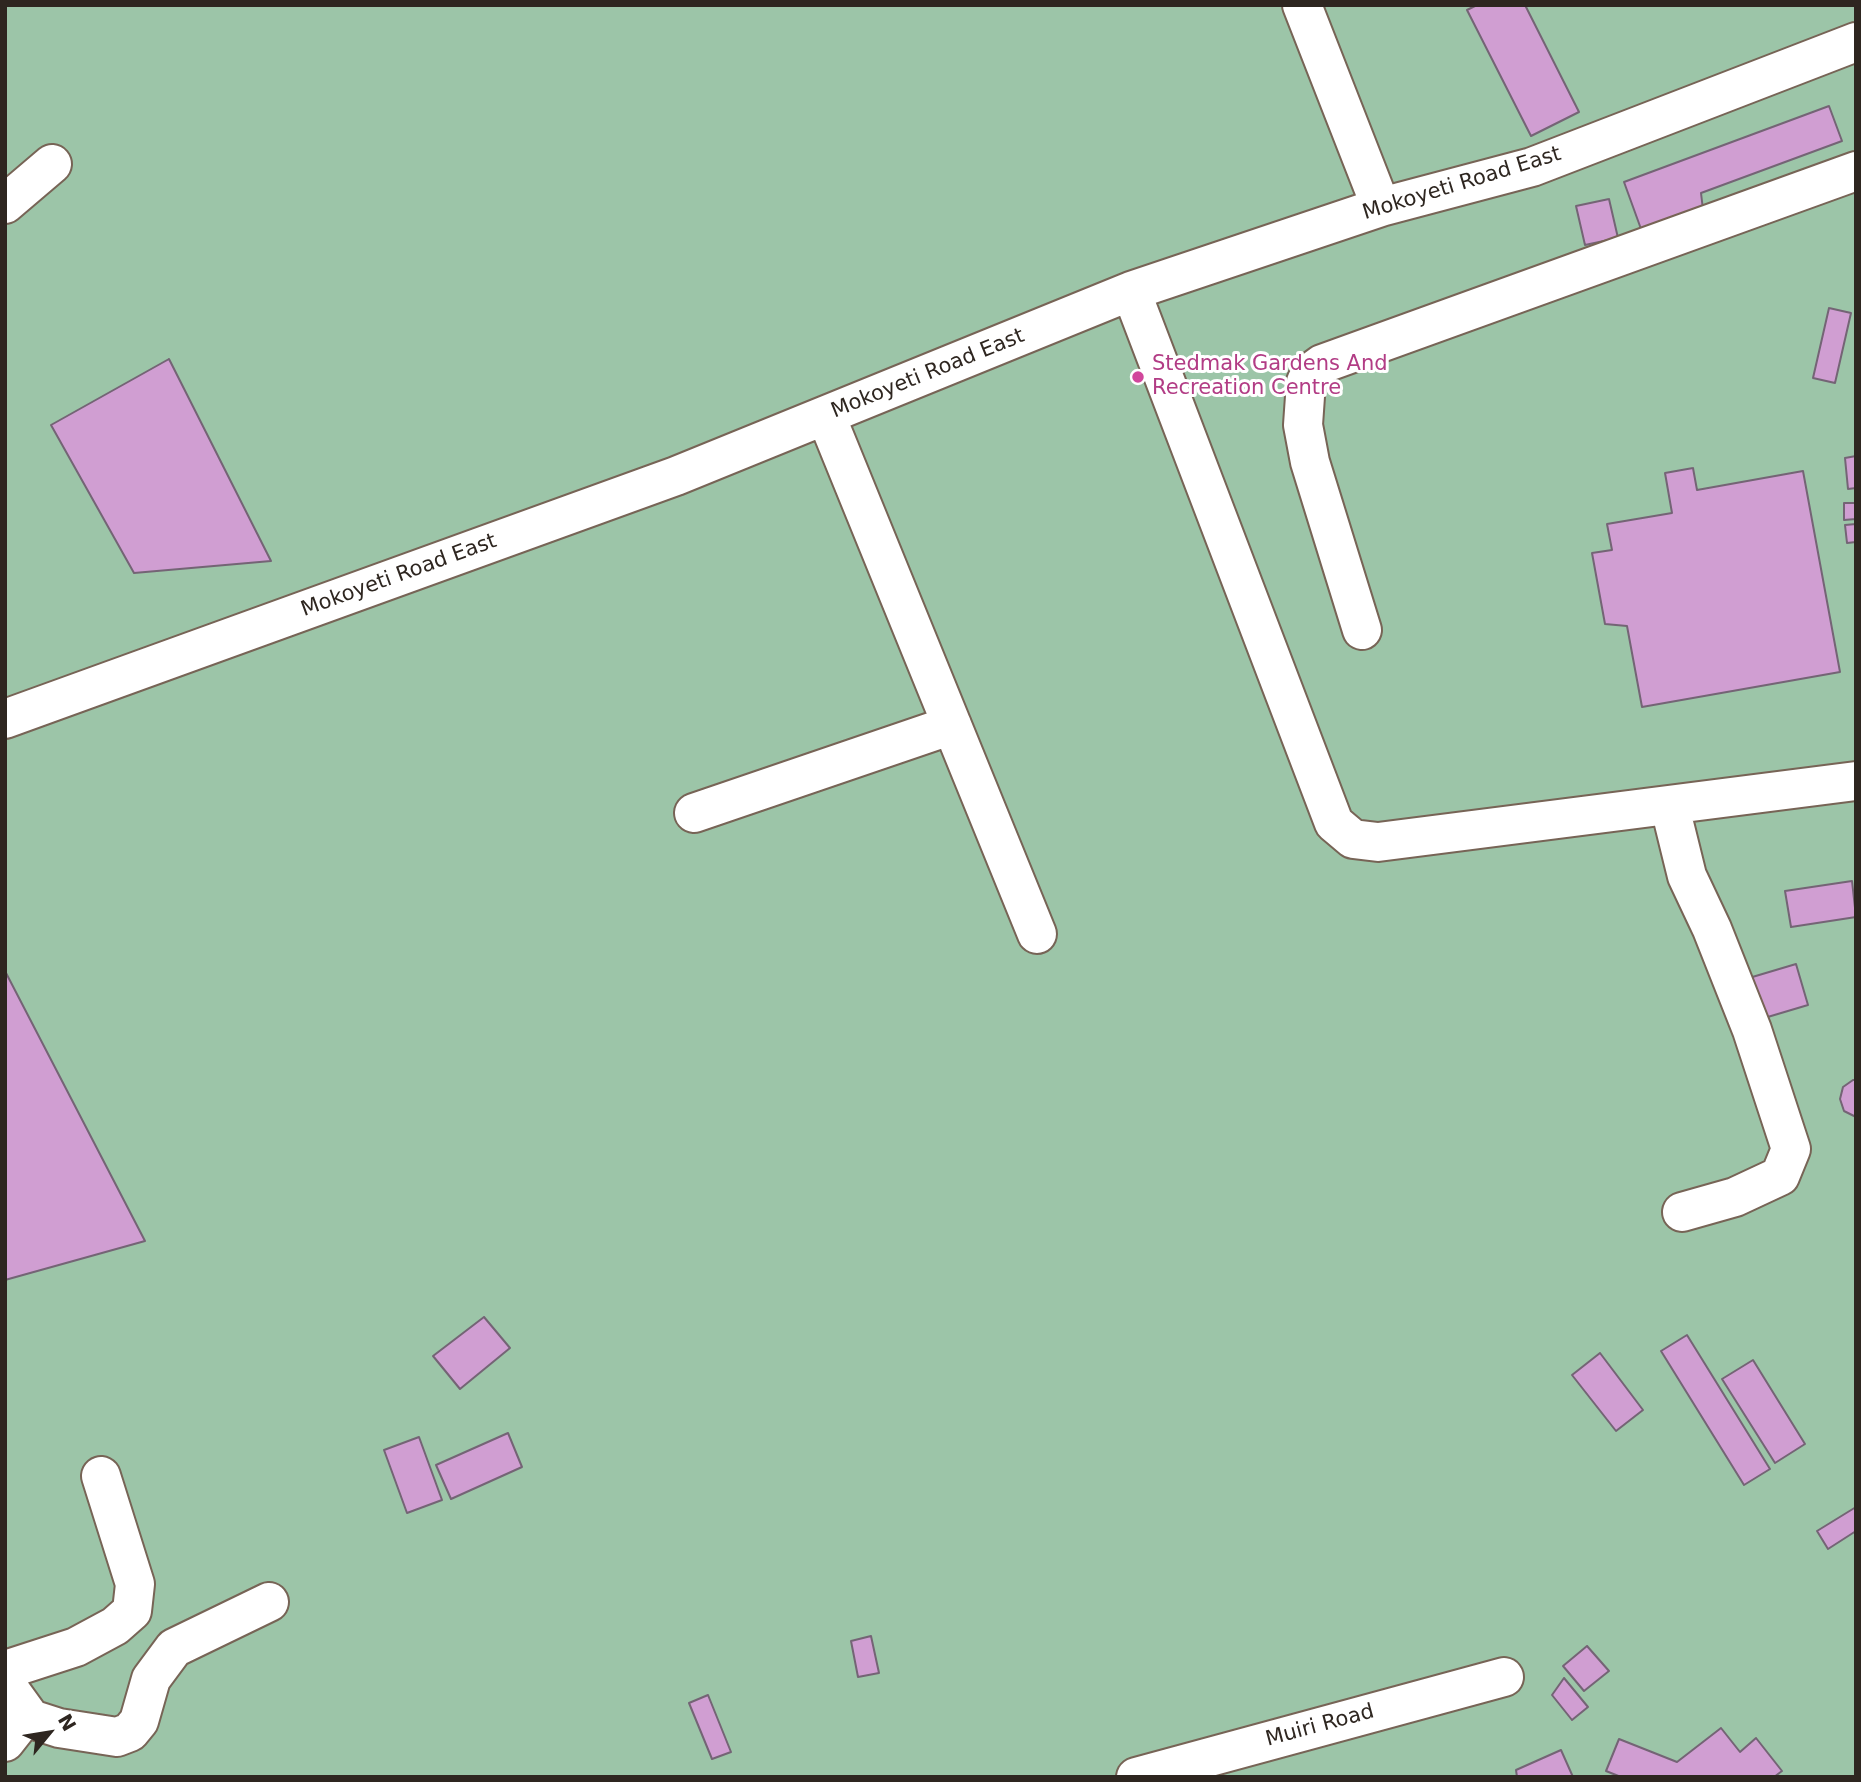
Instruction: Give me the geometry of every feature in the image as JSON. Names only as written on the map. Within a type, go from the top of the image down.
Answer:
[{"type":"street","points":[[1301,5],[1381,207]]},
{"type":"street","name":"Mokoyeti Road East","points":[[5,719],[676,476],[1131,291],[1381,207],[1532,167],[1854,47]]},
{"type":"street","points":[[5,204],[52,164]]},
{"type":"street","points":[[1362,629],[1310,462],[1303,425],[1306,382],[1311,372],[1322,364],[1856,171]]},
{"type":"street","points":[[1131,291],[1334,823],[1353,839],[1378,842],[1670,807],[1856,781]]},
{"type":"street","points":[[826,415],[1037,934]]},
{"type":"street","points":[[694,813],[952,725]]},
{"type":"street","points":[[1670,807],[1687,876],[1712,929],[1752,1030],[1791,1149],[1780,1176],[1735,1198],[1682,1212]]},
{"type":"street","points":[[5,1670],[76,1647],[115,1626],[132,1611],[135,1584],[101,1476]]},
{"type":"street","points":[[5,1683],[16,1728],[31,1719],[59,1728],[117,1737],[130,1732],[139,1721],[151,1679],[174,1648],[269,1602]]},
{"type":"street","name":"Muiri Road","points":[[1136,1777],[1504,1677]]},
{"type":"green space","points":[[5,5],[1856,5],[1856,1777],[5,1777]]},
{"type":"building","points":[[1477,5],[1525,5],[1579,112],[1531,136],[1467,10]]},
{"type":"building","points":[[1829,106],[1842,141],[1701,193],[1704,218],[1645,240],[1624,182]]},
{"type":"building","points":[[1609,199],[1618,238],[1585,245],[1576,206]]},
{"type":"building","points":[[1829,308],[1851,313],[1835,383],[1813,378]]},
{"type":"building","points":[[169,359],[271,561],[134,573],[51,425]]},
{"type":"building","points":[[1856,456],[1856,488],[1848,489],[1845,458]]},
{"type":"building","points":[[1693,468],[1697,490],[1803,471],[1840,672],[1642,707],[1627,626],[1605,624],[1592,553],[1612,550],[1607,524],[1672,513],[1665,473]]},
{"type":"building","points":[[1844,503],[1856,503],[1856,519],[1844,520]]},
{"type":"building","points":[[1856,524],[1856,542],[1847,543],[1845,525]]},
{"type":"building","points":[[1852,881],[1856,917],[1791,927],[1785,891]]},
{"type":"building","points":[[1796,964],[1808,1005],[1761,1019],[1749,978]]},
{"type":"building","points":[[5,971],[145,1241],[5,1280]]},
{"type":"building","points":[[1856,1080],[1856,1117],[1844,1111],[1840,1099],[1843,1087]]},
{"type":"building","points":[[484,1317],[510,1348],[460,1389],[433,1356]]},
{"type":"building","points":[[1687,1335],[1770,1469],[1744,1485],[1661,1351]]},
{"type":"building","points":[[1600,1353],[1643,1410],[1616,1431],[1572,1375]]},
{"type":"building","points":[[1753,1360],[1805,1444],[1775,1463],[1722,1379]]},
{"type":"building","points":[[508,1433],[522,1467],[451,1499],[436,1465]]},
{"type":"building","points":[[419,1437],[442,1500],[407,1513],[384,1450]]},
{"type":"building","points":[[1856,1507],[1856,1531],[1828,1549],[1817,1531]]},
{"type":"building","points":[[871,1636],[879,1673],[858,1677],[851,1641]]},
{"type":"building","points":[[1587,1646],[1609,1671],[1584,1691],[1563,1666]]},
{"type":"building","points":[[1564,1678],[1588,1707],[1572,1720],[1552,1695]]},
{"type":"building","points":[[708,1695],[731,1752],[712,1759],[689,1703]]},
{"type":"building","points":[[1721,1728],[1740,1752],[1756,1738],[1782,1771],[1774,1777],[1621,1777],[1606,1771],[1619,1739],[1677,1762]]},
{"type":"building","points":[[1561,1750],[1573,1777],[1517,1777],[1516,1770]]},
{"type":"place","name":"Stedmak Gardens And Recreation Centre","points":[[1138,377]]}]
